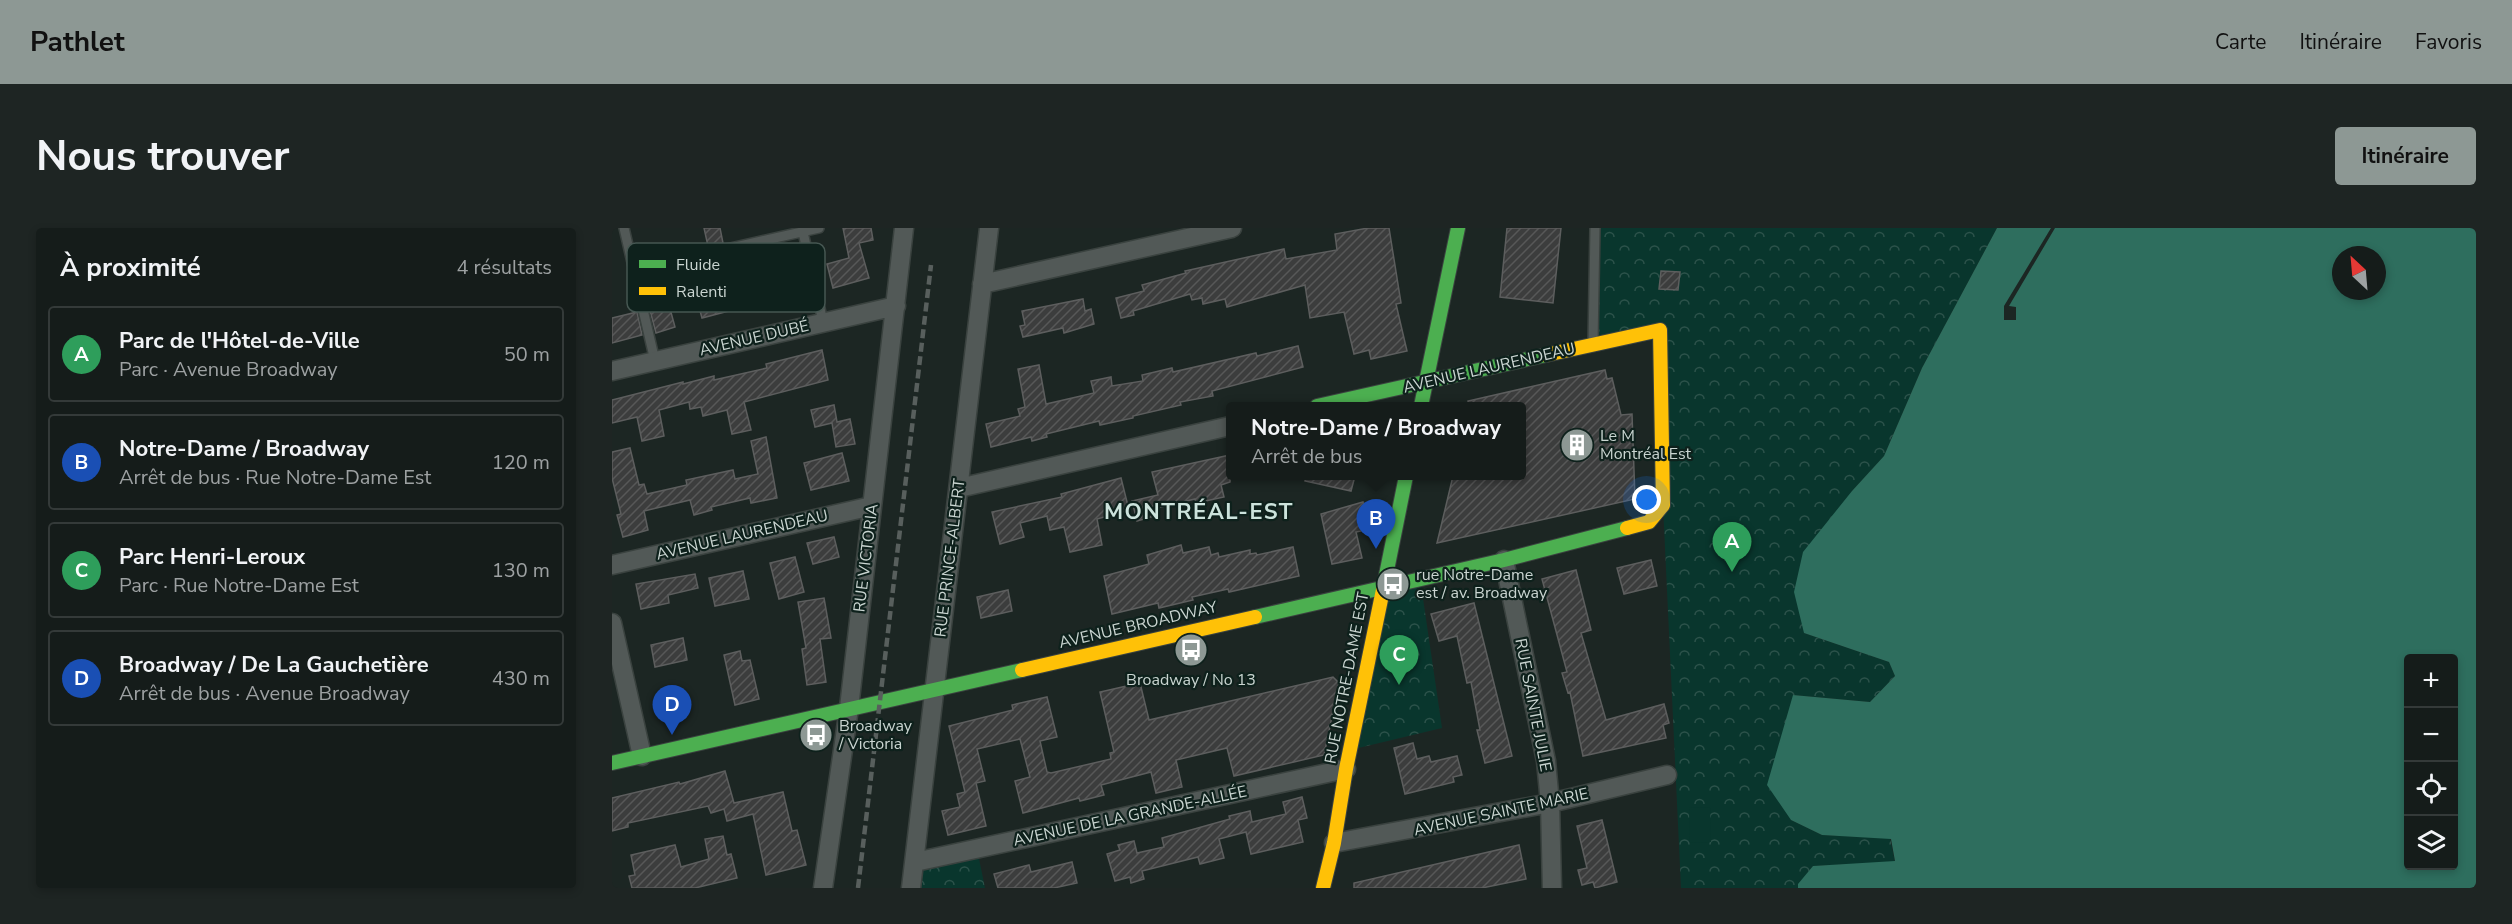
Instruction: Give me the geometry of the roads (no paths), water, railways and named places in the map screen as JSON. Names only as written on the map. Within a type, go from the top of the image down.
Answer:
[{"type":"street","name":"RUE VICTORIA","points":[[822,888],[849,708],[904,228]]},
{"type":"street","name":"RUE PRINCE-ALBERT","points":[[911,888],[989,228]]},
{"type":"street","points":[[982,284],[1232,228]]},
{"type":"street","points":[[1422,402],[1458,228]]},
{"type":"street","name":"AVENUE DUBÉ","points":[[612,371],[896,306]]},
{"type":"street","name":"AVENUE LAURENDEAU","points":[[1335,402],[1660,330],[1663,505]]},
{"type":"street","points":[[959,488],[1226,427]]},
{"type":"street","name":"RUE NOTRE-DAME EST","points":[[1323,888],[1334,843],[1346,769],[1405,480]]},
{"type":"street","name":"AVENUE BROADWAY","points":[[612,763],[1504,560],[1649,522],[1663,505]]},
{"type":"street","name":"AVENUE LAURENDEAU","points":[[612,565],[872,506]]},
{"type":"street","name":"RUE SAINTE JULIE","points":[[1504,560],[1546,761],[1550,803],[1552,888]]},
{"type":"street","points":[[612,623],[642,756]]},
{"type":"street","name":"AVENUE DE LA GRANDE-ALLÉE","points":[[915,862],[1346,769]]},
{"type":"street","name":"AVENUE SAINTE MARIE","points":[[1334,843],[1550,803],[1667,775]]},
{"type":"lane","points":[[624,228],[628,243]]},
{"type":"lane","points":[[754,243],[819,228]]},
{"type":"lane","points":[[1593,344],[1595,228]]},
{"type":"lane","points":[[803,232],[805,243]]},
{"type":"lane","points":[[644,312],[655,361]]},
{"type":"lane","points":[[821,312],[823,322]]},
{"type":"railway","points":[[858,888],[931,265]]},
{"type":"place","name":"Le M Montréal Est","points":[[1577,445]]},
{"type":"place","name":"Notre-Dame / Broadway","points":[[1376,549]]},
{"type":"place","name":"Parc de l'Hôtel-de-Ville","points":[[1732,572]]},
{"type":"place","name":"rue Notre-Dame est / av. Broadway","points":[[1393,584]]},
{"type":"place","name":"Broadway / No 13","points":[[1191,650]]},
{"type":"place","name":"Parc Henri-Leroux","points":[[1399,685]]},
{"type":"place","name":"Broadway / De La Gauchetière","points":[[672,735]]},
{"type":"place","name":"Broadway / Victoria","points":[[816,735]]},
{"type":"district","name":"MONTRÉAL-EST","points":[[1199,512]]}]
